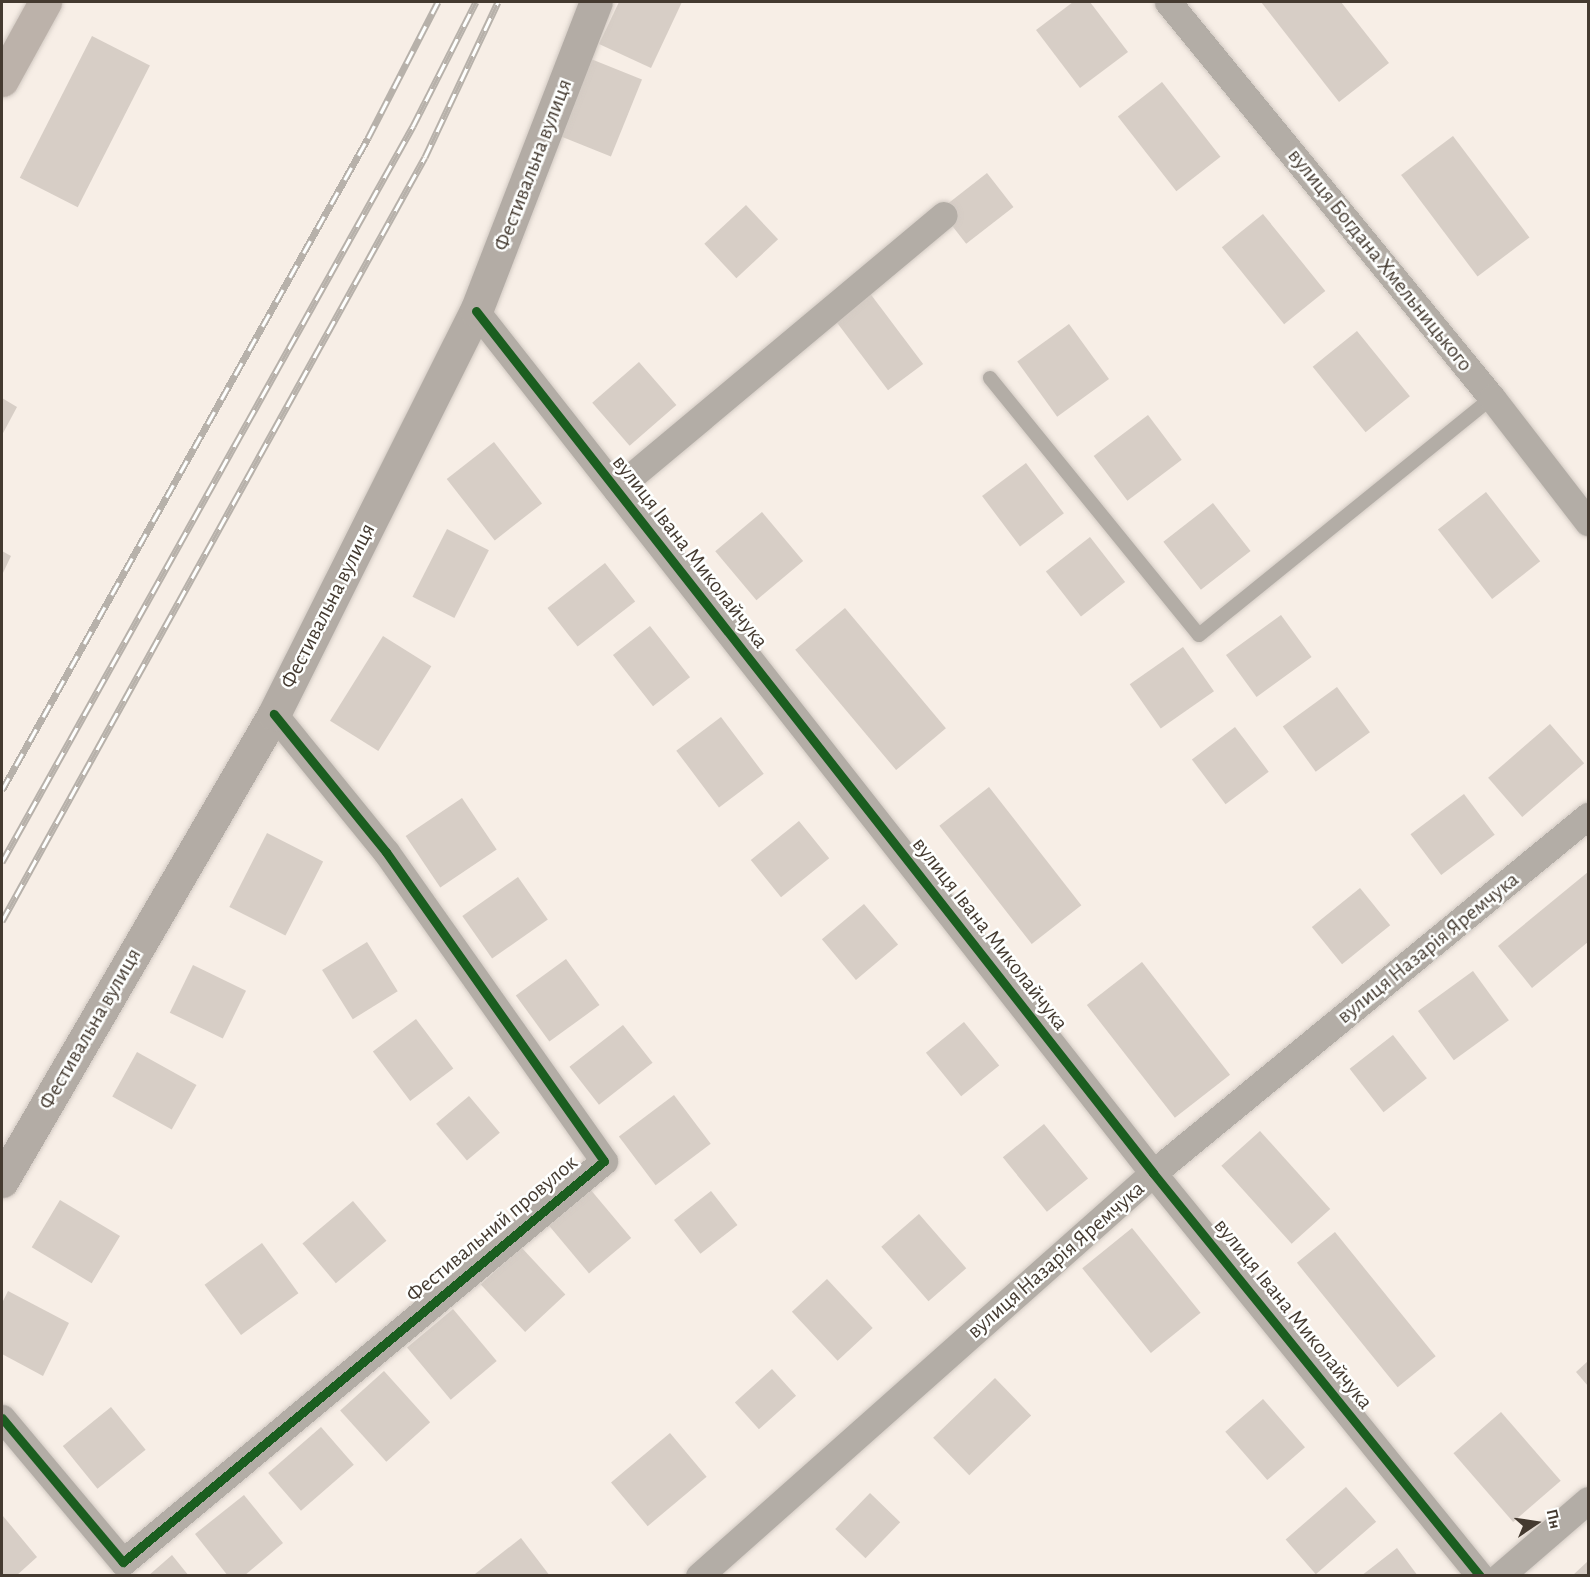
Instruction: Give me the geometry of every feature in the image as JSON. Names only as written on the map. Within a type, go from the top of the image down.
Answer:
[{"type":"highway","points":[[2,80],[45,2]]},
{"type":"street","name":"Фестивальна вулиця","points":[[2,1181],[274,714],[476,311],[596,2]]},
{"type":"street","name":"вулиця Богдана Хмельницького","points":[[1168,2],[1492,398],[1588,522]]},
{"type":"street","points":[[616,489],[944,215]]},
{"type":"street","name":"вулиця Івана Миколайчука","points":[[476,311],[1153,1173],[1480,1575]]},
{"type":"street","name":"Фестивальний провулок","points":[[2,1418],[123,1562],[604,1161],[386,852],[274,714]]},
{"type":"street","name":"вулиця Назарія Яремчука","points":[[699,1575],[1153,1173],[1588,816]]},
{"type":"street","points":[[1500,1575],[1588,1500]]},
{"type":"lane","points":[[990,378],[1199,635],[1492,398]]},
{"type":"building","points":[[619,2],[682,2],[651,68],[599,44]]},
{"type":"building","points":[[1073,2],[1090,2],[1128,52],[1080,88],[1036,30]]},
{"type":"building","points":[[1261,2],[1341,2],[1389,63],[1339,102]]},
{"type":"building","points":[[92,36],[150,66],[78,207],[20,178]]},
{"type":"building","points":[[591,59],[642,80],[611,157],[560,136]]},
{"type":"building","points":[[1162,82],[1220,157],[1176,191],[1118,116]]},
{"type":"building","points":[[1453,136],[1529,237],[1478,277],[1401,175]]},
{"type":"building","points":[[987,173],[1013,207],[966,244],[940,210]]},
{"type":"building","points":[[746,205],[778,239],[736,278],[704,244]]},
{"type":"building","points":[[1263,214],[1325,291],[1284,324],[1222,247]]},
{"type":"building","points":[[869,292],[923,364],[888,390],[834,318]]},
{"type":"building","points":[[1069,324],[1109,379],[1057,417],[1017,362]]},
{"type":"building","points":[[1357,331],[1410,396],[1366,432],[1313,367]]},
{"type":"building","points":[[639,362],[676,405],[630,446],[592,403]]},
{"type":"building","points":[[2,398],[17,407],[2,435]]},
{"type":"building","points":[[1148,415],[1182,460],[1127,501],[1094,456]]},
{"type":"building","points":[[494,442],[542,503],[495,540],[447,479]]},
{"type":"building","points":[[1026,463],[1064,513],[1020,546],[982,496]]},
{"type":"building","points":[[1486,492],[1540,561],[1492,599],[1438,530]]},
{"type":"building","points":[[1213,503],[1251,551],[1201,590],[1163,542]]},
{"type":"building","points":[[762,512],[803,561],[756,600],[715,551]]},
{"type":"building","points":[[447,529],[489,550],[454,618],[412,597]]},
{"type":"building","points":[[1090,537],[1125,582],[1081,616],[1046,571]]},
{"type":"building","points":[[2,551],[11,556],[2,575]]},
{"type":"building","points":[[605,563],[635,602],[578,647],[547,608]]},
{"type":"building","points":[[845,608],[946,728],[896,770],[795,650]]},
{"type":"building","points":[[1281,615],[1312,657],[1257,697],[1226,655]]},
{"type":"building","points":[[650,626],[690,677],[653,706],[613,655]]},
{"type":"building","points":[[383,636],[431,666],[378,751],[330,721]]},
{"type":"building","points":[[1183,647],[1214,691],[1161,729],[1130,684]]},
{"type":"building","points":[[1337,687],[1370,732],[1316,772],[1283,726]]},
{"type":"building","points":[[721,717],[764,774],[719,807],[676,751]]},
{"type":"building","points":[[1550,724],[1584,763],[1522,817],[1488,778]]},
{"type":"building","points":[[1235,727],[1269,772],[1226,804],[1192,759]]},
{"type":"building","points":[[989,787],[1081,905],[1032,944],[939,826]]},
{"type":"building","points":[[1464,794],[1495,835],[1441,875],[1410,834]]},
{"type":"building","points":[[462,798],[497,849],[440,887],[406,836]]},
{"type":"building","points":[[799,821],[829,858],[781,897],[751,860]]},
{"type":"building","points":[[267,833],[323,862],[285,936],[229,907]]},
{"type":"building","points":[[1588,872],[1588,942],[1532,988],[1498,946]]},
{"type":"building","points":[[518,877],[548,920],[492,959],[462,916]]},
{"type":"building","points":[[1360,888],[1390,925],[1342,964],[1312,927]]},
{"type":"building","points":[[864,904],[898,945],[856,980],[822,939]]},
{"type":"building","points":[[367,942],[398,991],[353,1019],[322,970]]},
{"type":"building","points":[[566,959],[600,1005],[549,1042],[516,995]]},
{"type":"building","points":[[1142,962],[1230,1075],[1175,1118],[1087,1005]]},
{"type":"building","points":[[193,965],[246,991],[223,1038],[170,1013]]},
{"type":"building","points":[[1473,971],[1509,1020],[1454,1060],[1418,1011]]},
{"type":"building","points":[[416,1019],[453,1069],[410,1101],[373,1051]]},
{"type":"building","points":[[964,1022],[999,1066],[961,1096],[926,1053]]},
{"type":"building","points":[[623,1025],[653,1063],[599,1105],[569,1067]]},
{"type":"building","points":[[1393,1035],[1427,1078],[1384,1112],[1350,1069]]},
{"type":"building","points":[[137,1052],[196,1085],[172,1130],[112,1097]]},
{"type":"building","points":[[674,1095],[711,1144],[656,1185],[619,1137]]},
{"type":"building","points":[[469,1096],[500,1133],[467,1160],[436,1124]]},
{"type":"building","points":[[1044,1124],[1088,1178],[1047,1212],[1003,1157]]},
{"type":"building","points":[[1260,1131],[1330,1209],[1292,1244],[1221,1166]]},
{"type":"building","points":[[590,1189],[631,1238],[589,1273],[548,1224]]},
{"type":"building","points":[[711,1191],[737,1225],[700,1254],[674,1220]]},
{"type":"building","points":[[60,1200],[120,1236],[92,1283],[32,1247]]},
{"type":"building","points":[[353,1201],[386,1241],[336,1283],[302,1243]]},
{"type":"building","points":[[919,1214],[966,1268],[929,1301],[881,1247]]},
{"type":"building","points":[[1132,1228],[1201,1313],[1151,1353],[1082,1268]]},
{"type":"building","points":[[1335,1232],[1436,1356],[1398,1387],[1297,1263]]},
{"type":"building","points":[[262,1243],[298,1293],[241,1335],[205,1285]]},
{"type":"building","points":[[521,1247],[565,1295],[525,1332],[481,1285]]},
{"type":"building","points":[[827,1279],[873,1328],[838,1361],[792,1312]]},
{"type":"building","points":[[8,1291],[69,1323],[43,1376],[2,1354],[2,1303]]},
{"type":"building","points":[[453,1309],[497,1361],[451,1400],[407,1348]]},
{"type":"building","points":[[1588,1361],[1588,1386],[1576,1372]]},
{"type":"building","points":[[772,1369],[796,1396],[759,1429],[735,1402]]},
{"type":"building","points":[[384,1371],[430,1422],[386,1462],[340,1410]]},
{"type":"building","points":[[995,1378],[1031,1415],[969,1475],[933,1438]]},
{"type":"building","points":[[1263,1399],[1305,1447],[1267,1480],[1225,1432]]},
{"type":"building","points":[[111,1407],[146,1450],[97,1489],[63,1446]]},
{"type":"building","points":[[1501,1412],[1561,1481],[1513,1522],[1453,1453]]},
{"type":"building","points":[[321,1427],[354,1465],[301,1511],[268,1473]]},
{"type":"building","points":[[670,1433],[707,1477],[648,1526],[611,1482]]},
{"type":"building","points":[[1346,1487],[1376,1522],[1316,1574],[1286,1539]]},
{"type":"building","points":[[870,1493],[900,1522],[865,1558],[835,1529]]},
{"type":"building","points":[[244,1495],[283,1543],[244,1576],[228,1576],[195,1534]]},
{"type":"building","points":[[3,1516],[37,1557],[16,1576],[2,1576]]},
{"type":"building","points":[[521,1538],[550,1576],[476,1576],[475,1574]]},
{"type":"building","points":[[1397,1548],[1418,1576],[1361,1576]]},
{"type":"building","points":[[172,1555],[189,1576],[148,1576]]},
{"type":"building","points":[[1588,1561],[1588,1576],[1572,1576]]},
{"type":"railway","points":[[2,790],[368,138],[438,2]]},
{"type":"railway","points":[[2,862],[413,126],[476,2]]},
{"type":"railway","points":[[2,921],[425,157],[498,2]]},
{"type":"cycle path","points":[[476,311],[1153,1173],[1480,1576]]},
{"type":"cycle path","points":[[2,1418],[123,1562],[604,1161],[386,852],[274,714]]}]
